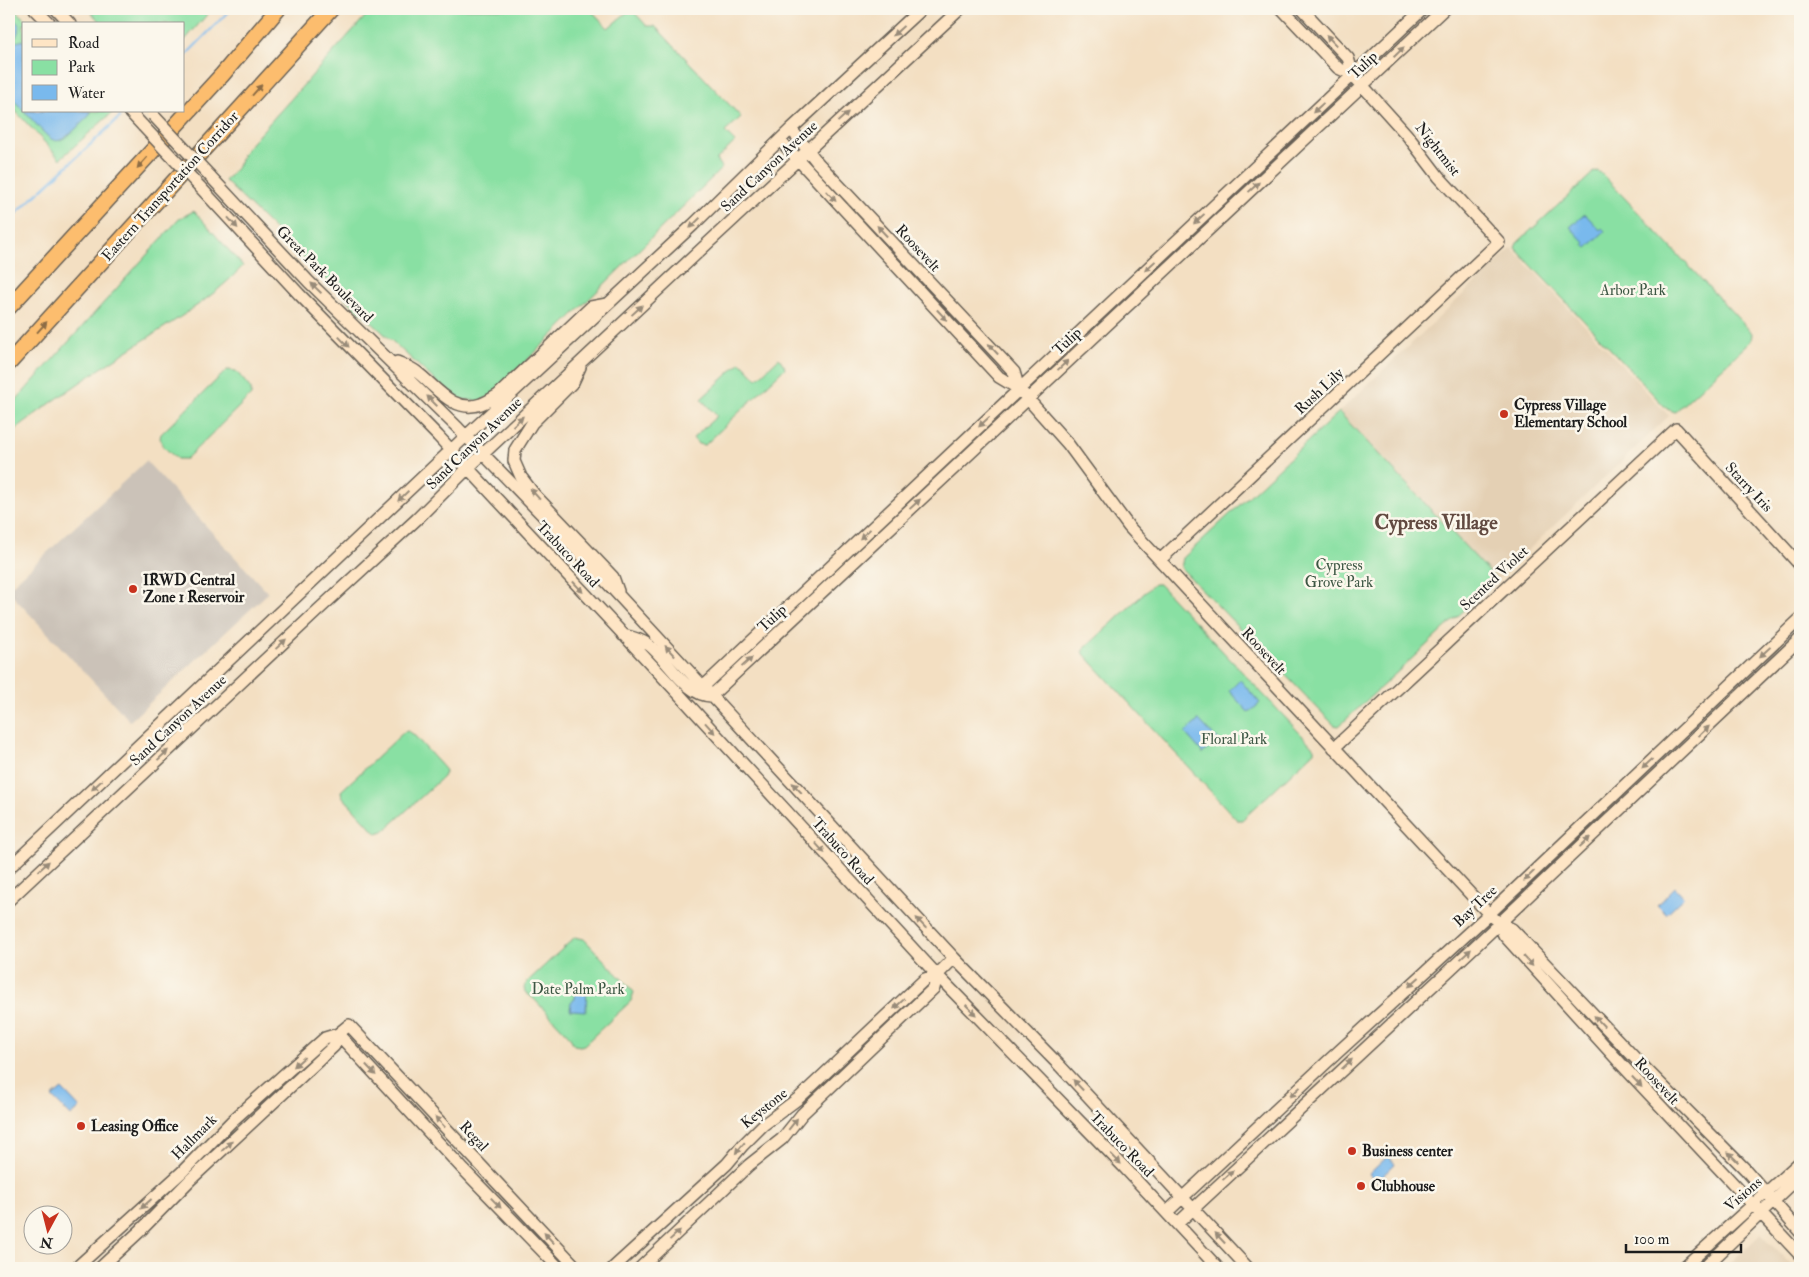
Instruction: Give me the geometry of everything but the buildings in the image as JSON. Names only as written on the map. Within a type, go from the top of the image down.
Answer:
[{"type":"highway","points":[[9,307],[202,97],[278,9]]},
{"type":"highway","name":"Eastern Transportation Corridor","points":[[9,363],[331,9]]},
{"type":"street","points":[[35,9],[48,22]]},
{"type":"street","points":[[56,9],[68,22]]},
{"type":"street","name":"Sand Canyon Avenue","points":[[9,868],[921,9]]},
{"type":"street","name":"Sand Canyon Avenue","points":[[9,900],[301,625],[417,519],[468,468],[582,361],[960,9]]},
{"type":"street","name":"Nightmist","points":[[1282,9],[1338,68],[1353,75],[1364,86],[1407,135],[1439,177],[1499,242]]},
{"type":"street","name":"Nightmist","points":[[1302,9],[1348,58],[1353,75]]},
{"type":"street","name":"Tulip","points":[[703,687],[1423,9]]},
{"type":"street","name":"Tulip","points":[[712,696],[1027,398],[1364,86],[1444,9]]},
{"type":"street","name":"Great Park Boulevard","points":[[130,112],[305,301],[451,450]]},
{"type":"street","name":"Great Park Boulevard","points":[[151,113],[309,282],[483,454]]},
{"type":"street","name":"Roosevelt","points":[[791,130],[1014,372],[1019,389]]},
{"type":"street","name":"Roosevelt","points":[[780,140],[999,377],[1019,389],[1068,444],[1129,527],[1498,923],[1504,935],[1519,952],[1800,1255]]},
{"type":"street","name":"Rush Lily","points":[[1160,560],[1499,242]]},
{"type":"street","points":[[388,358],[417,372],[456,403],[465,406],[480,405],[498,395],[591,308],[608,303]]},
{"type":"street","points":[[582,361],[573,382],[532,423],[515,450],[514,461],[521,477],[534,494],[612,577],[620,598]]},
{"type":"street","name":"Starry Iris","points":[[1676,429],[1800,565]]},
{"type":"street","name":"Scented Violet","points":[[1334,748],[1676,429]]},
{"type":"street","name":"Trabuco Road","points":[[451,450],[937,975],[1167,1212],[1218,1268]]},
{"type":"street","name":"Trabuco Road","points":[[483,454],[712,696],[954,958],[1060,1066],[1248,1268]]},
{"type":"street","name":"Bay Tree","points":[[1167,1212],[1489,914],[1800,619]]},
{"type":"street","points":[[622,635],[634,637],[651,647],[692,690],[704,696],[712,696]]},
{"type":"street","name":"Bay Tree","points":[[1177,1224],[1800,639]]},
{"type":"street","name":"Roosevelt","points":[[1498,923],[1512,929],[1633,1056],[1745,1169],[1800,1232]]},
{"type":"street","name":"Keystone","points":[[613,1268],[727,1164],[742,1145],[763,1125],[799,1098],[925,979],[937,975],[954,958]]},
{"type":"street","name":"Keystone","points":[[640,1268],[749,1165],[782,1139],[802,1114],[934,988],[937,975]]},
{"type":"street","name":"Hallmark","points":[[76,1268],[182,1172],[232,1121],[325,1038],[338,1034],[349,1025]]},
{"type":"street","name":"Regal","points":[[349,1025],[578,1268]]},
{"type":"street","name":"Hallmark","points":[[100,1268],[140,1232],[191,1179],[334,1046],[338,1034]]},
{"type":"street","name":"Regal","points":[[338,1034],[462,1168],[559,1268]]},
{"type":"street","name":"Visions","points":[[1683,1268],[1756,1209],[1800,1162]]},
{"type":"street","name":"Visions","points":[[1769,1197],[1800,1176]]},
{"type":"street","name":"Visions","points":[[1704,1268],[1756,1209]]},
{"type":"shaded area","name":"Cypress Village Elementary School","points":[[1512,248],[1669,416],[1497,580],[1339,412]]},
{"type":"shaded area","points":[[146,461],[268,593],[130,721],[9,592],[9,588]]},
{"type":"shaded area","points":[[1761,1234],[1794,1268],[1725,1268]]},
{"type":"green space","points":[[9,9],[15,9],[27,22],[22,22],[22,112],[113,112],[60,159],[9,104]]},
{"type":"green space","points":[[88,9],[212,9],[185,40],[185,22],[100,22]]},
{"type":"green space","points":[[372,9],[590,9],[608,28],[631,9],[647,26],[655,26],[741,117],[725,132],[735,142],[716,160],[722,168],[492,395],[481,401],[455,399],[342,295],[225,181],[238,166],[246,149]]},
{"type":"green space","name":"Arbor Park","points":[[1597,171],[1601,173],[1752,333],[1751,341],[1675,412],[1667,409],[1515,248],[1517,243]]},
{"type":"green space","points":[[194,211],[243,266],[203,301],[82,381],[9,434],[9,408],[180,218]]},
{"type":"green space","points":[[779,358],[785,368],[705,445],[698,444],[693,438],[717,416],[701,399],[741,362],[757,379]]},
{"type":"green space","points":[[227,370],[236,371],[251,389],[251,395],[186,459],[177,459],[162,444],[161,434]]},
{"type":"green space","name":"Cypress Grove Park","points":[[1339,412],[1497,580],[1339,726],[1334,725],[1181,568],[1183,558]]},
{"type":"green space","name":"Floral Park","points":[[1154,584],[1159,584],[1314,748],[1314,752],[1242,820],[1237,820],[1084,654],[1083,650]]},
{"type":"green space","points":[[408,731],[444,768],[445,772],[443,777],[383,832],[377,834],[342,796],[341,791],[404,732]]},
{"type":"green space","name":"Date Palm Park","points":[[575,937],[584,939],[634,992],[631,1001],[584,1045],[580,1046],[574,1045],[569,1036],[525,992],[524,988],[528,981]]},
{"type":"water","points":[[9,13],[20,26],[14,39],[17,42],[22,41],[22,109],[9,95]]},
{"type":"water","points":[[25,112],[91,112],[89,116],[61,140],[50,138]]},
{"type":"water","points":[[1585,214],[1600,230],[1602,228],[1605,231],[1587,248],[1584,245],[1585,243],[1570,227]]},
{"type":"water","points":[[1240,680],[1260,703],[1249,713],[1229,691]]},
{"type":"water","points":[[1199,720],[1219,739],[1202,754],[1185,733]]},
{"type":"water","points":[[1675,887],[1684,897],[1666,914],[1657,905]]},
{"type":"water","points":[[576,984],[587,985],[586,1011],[570,1010],[571,1002],[575,999]]},
{"type":"water","points":[[62,1089],[80,1108],[71,1116],[52,1097]]},
{"type":"water","points":[[1388,1156],[1395,1164],[1376,1182],[1369,1174]]},
{"type":"waterway","points":[[185,56],[231,9]]},
{"type":"waterway","points":[[9,220],[120,117]]},
{"type":"place","name":"Cypress Village Elementary School","points":[[1504,414]]},
{"type":"place","name":"IRWD Central Zone 1 Reservoir","points":[[133,589]]},
{"type":"place","name":"Leasing Office","points":[[81,1126]]},
{"type":"place","name":"Business center","points":[[1352,1151]]},
{"type":"place","name":"Clubhouse","points":[[1361,1186]]},
{"type":"district","name":"Cypress Village","points":[[1436,522]]}]
